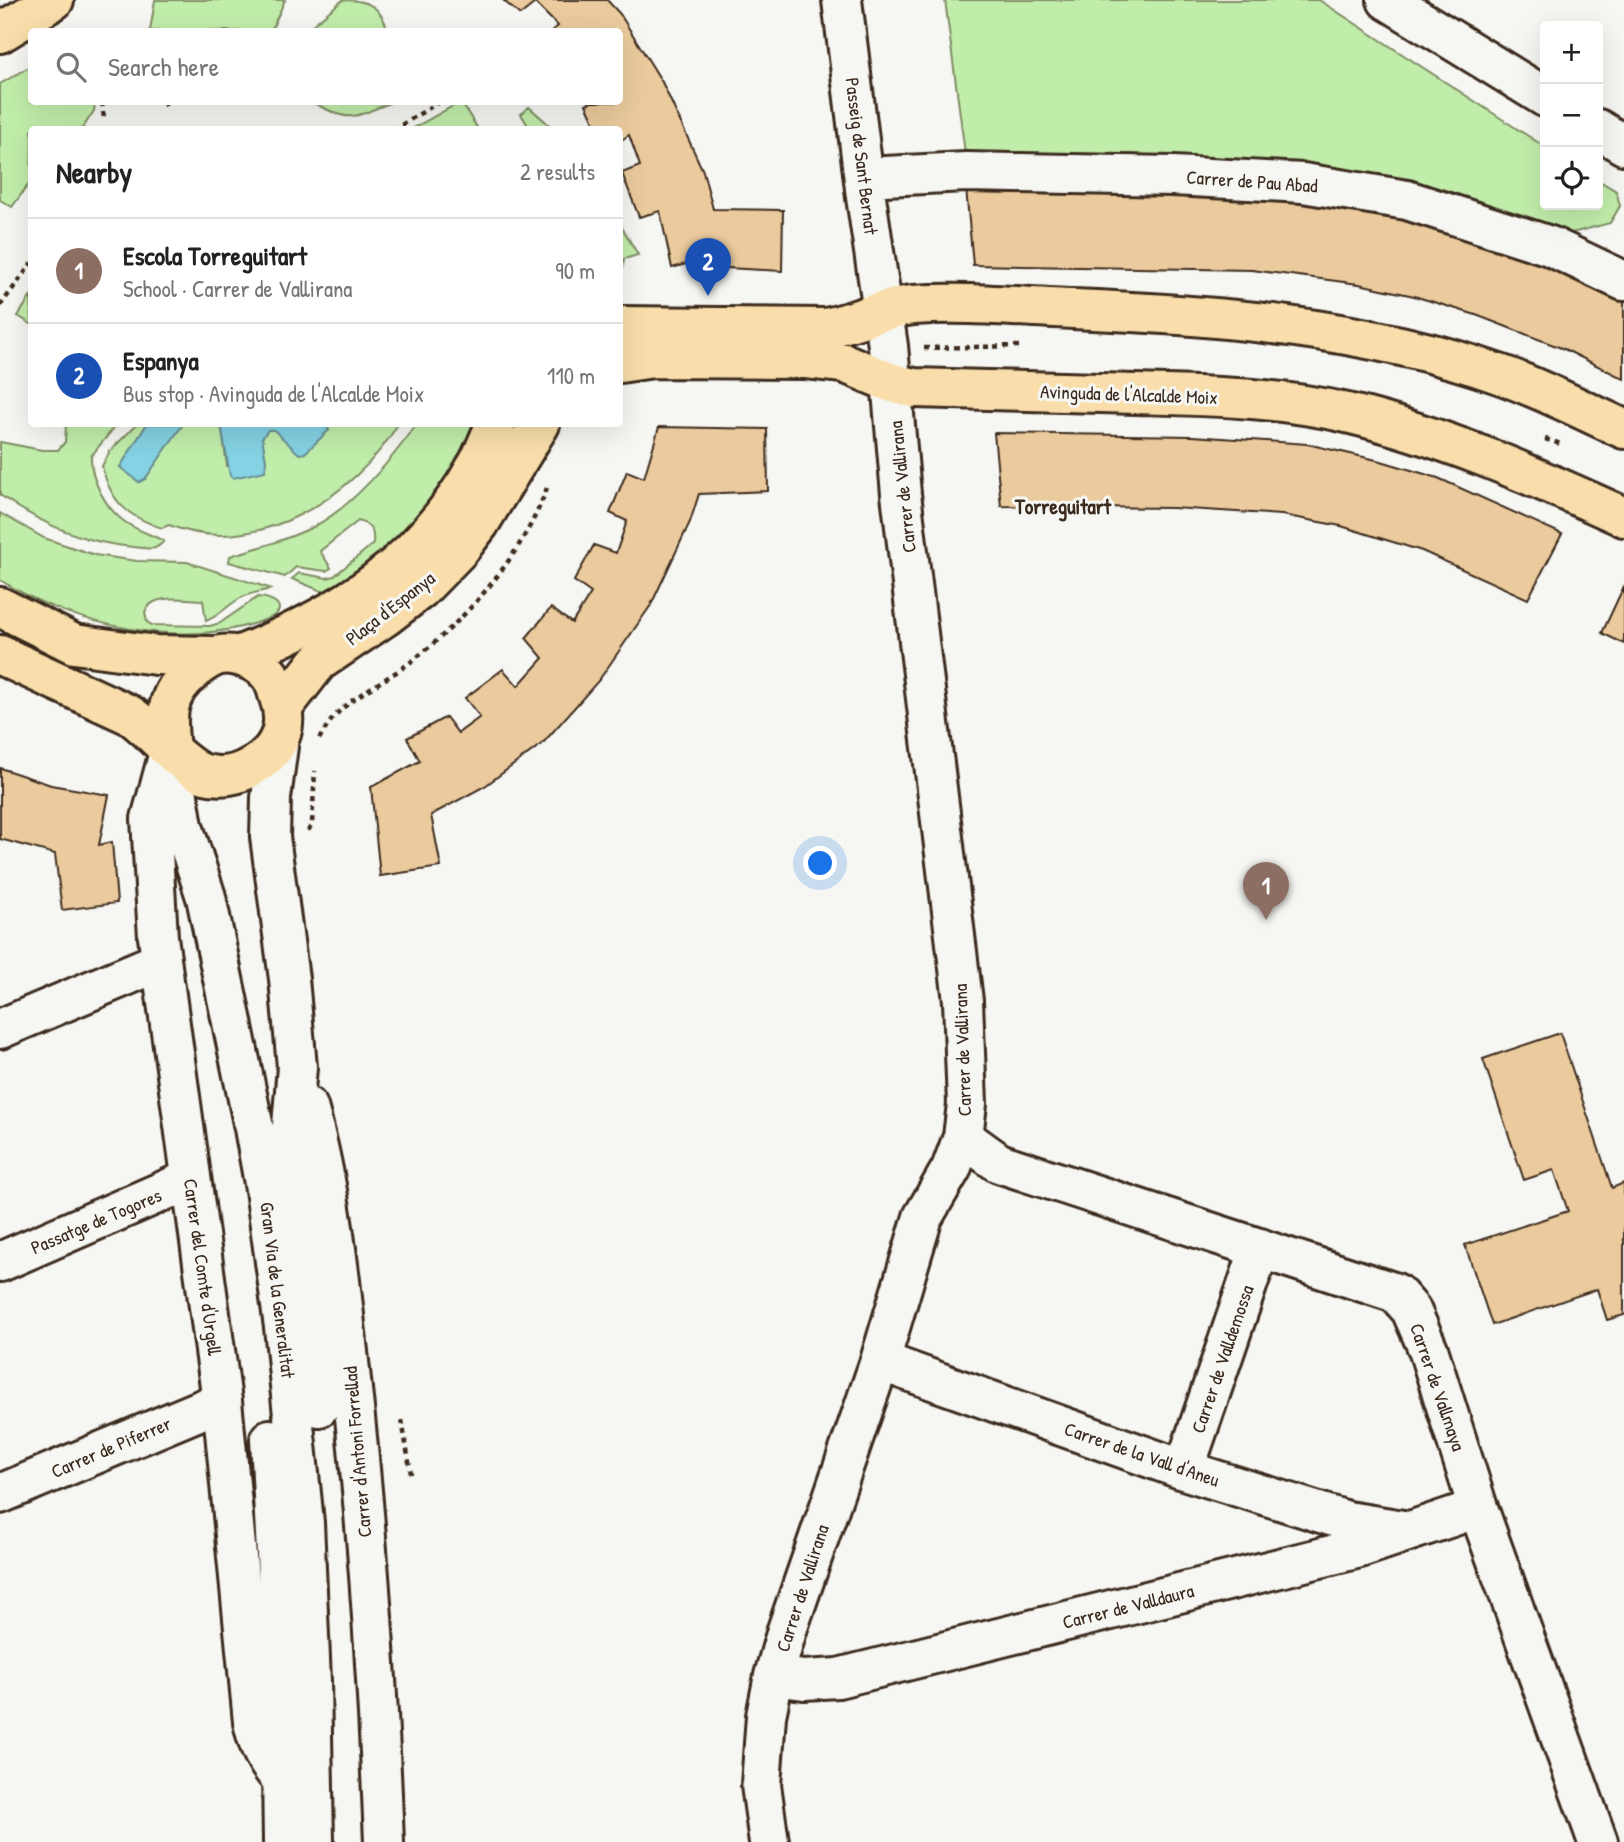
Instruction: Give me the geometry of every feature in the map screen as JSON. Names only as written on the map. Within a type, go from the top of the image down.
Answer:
[{"type":"main road","points":[[0,33],[54,0]]},
{"type":"main road","points":[[623,326],[826,328],[915,305],[1118,311],[1286,325],[1421,352],[1483,369],[1624,429]]},
{"type":"main road","name":"Avinguda de l'Alcalde Moix","points":[[623,363],[653,358],[806,359],[844,363],[892,383],[915,388],[1221,397],[1344,413],[1395,426],[1501,462],[1623,514]]},
{"type":"main road","points":[[170,748],[167,705],[182,680],[227,656],[276,640],[319,619],[390,573],[421,544],[448,511],[477,466],[495,427]]},
{"type":"main road","name":"Plaça d'Espanya","points":[[283,707],[317,662],[421,589],[459,550],[479,524],[537,428]]},
{"type":"main road","points":[[0,607],[74,644],[156,655],[227,656],[259,666],[272,677],[283,707],[284,726],[278,746],[263,761],[228,776],[203,774],[184,762],[130,715],[0,655]]},
{"type":"street","name":"Passeig de Sant Bernat","points":[[842,0],[884,311]]},
{"type":"street","points":[[1387,0],[1540,94]]},
{"type":"street","points":[[1603,132],[1624,145]]},
{"type":"street","name":"Carrer de Pau Abad","points":[[864,177],[966,172],[1173,176],[1303,183],[1407,200],[1550,246],[1624,281]]},
{"type":"street","name":"Carrer de Vallirana","points":[[769,1842],[761,1785],[766,1716],[774,1676],[787,1630],[880,1361],[923,1217],[951,1170],[963,1137],[967,1104],[963,1001],[902,506],[884,311]]},
{"type":"street","name":"Gran Via de la Generalitat","points":[[278,746],[271,798],[270,837],[289,979],[297,1067],[291,1137],[330,1528],[340,1842]]},
{"type":"street","name":"Carrer del Comte d'Urgell","points":[[170,748],[151,819],[161,961],[222,1401],[253,1722],[267,1765],[283,1781]]},
{"type":"street","name":"Gran Via de la Generalitat","points":[[170,748],[183,826],[205,897],[265,1189],[293,1401],[304,1523],[314,1842]]},
{"type":"street","points":[[0,1029],[161,961]]},
{"type":"street","name":"Carrer d'Antoni Forrellad","points":[[297,1067],[328,1186],[361,1469],[379,1718],[384,1842]]},
{"type":"street","points":[[242,1071],[239,1135],[262,1345],[274,1489],[280,1629],[283,1842]]},
{"type":"street","name":"Carrer de Vallmaya","points":[[963,1137],[999,1163],[1396,1293],[1411,1310],[1427,1349],[1478,1508],[1598,1842]]},
{"type":"street","name":"Passatge de Togores","points":[[0,1262],[191,1180]]},
{"type":"street","name":"Carrer de Valldemossa","points":[[1184,1470],[1261,1248]]},
{"type":"street","name":"Carrer de la Vall d'Aneu","points":[[880,1361],[1184,1470],[1347,1521],[1408,1531]]},
{"type":"street","name":"Carrer de Piferrer","points":[[0,1494],[222,1401]]},
{"type":"street","name":"Carrer de Valldaura","points":[[774,1676],[804,1680],[838,1678],[1360,1548],[1478,1508]]},
{"type":"path","points":[[102,105],[104,118]]},
{"type":"path","points":[[400,126],[434,105]]},
{"type":"path","points":[[0,306],[28,268]]},
{"type":"path","points":[[402,1420],[411,1474]]},
{"type":"green space","points":[[155,0],[285,0],[272,28],[150,28]]},
{"type":"green space","points":[[343,0],[360,1],[372,6],[382,16],[387,28],[309,28]]},
{"type":"green space","points":[[945,0],[1319,0],[1540,144],[1540,210],[1603,210],[1603,183],[1616,191],[1620,206],[1610,223],[1572,233],[1517,219],[966,161]]},
{"type":"green space","points":[[28,68],[28,105],[95,105],[94,111],[84,126],[28,126],[28,185],[12,207],[0,200],[0,84]]},
{"type":"green space","points":[[318,105],[385,105],[359,115],[336,114]]},
{"type":"green space","points":[[455,105],[463,105],[476,126],[417,126]]},
{"type":"green space","points":[[529,107],[551,126],[528,126],[521,114]]},
{"type":"green space","points":[[623,229],[638,255],[624,259],[623,268]]},
{"type":"green space","points":[[28,301],[28,322],[18,316]]},
{"type":"green space","points":[[66,427],[115,427],[91,456],[96,484],[118,516],[134,528],[164,541],[160,545],[153,549],[115,545],[80,536],[47,523],[0,495],[0,442],[42,450],[58,450],[65,442]]},
{"type":"green space","points":[[134,427],[145,427],[120,467],[139,482],[145,479],[181,427],[221,427],[227,466],[266,461],[262,438],[268,430],[274,429],[279,433],[329,430],[327,427],[396,427],[356,476],[329,497],[300,515],[268,528],[235,534],[202,534],[169,525],[162,528],[130,513],[116,499],[106,479],[102,466],[110,451]]},
{"type":"green space","points":[[415,427],[472,427],[448,474],[415,521],[389,548],[329,594],[292,579],[299,573],[327,578],[334,576],[373,544],[372,532],[366,524],[358,521],[320,551],[331,568],[326,571],[296,567],[285,577],[229,562],[230,556],[293,536],[328,518],[357,495]]},
{"type":"green space","points":[[0,513],[44,538],[95,555],[137,561],[187,562],[272,589],[243,597],[206,621],[203,600],[162,599],[149,606],[145,612],[147,622],[152,625],[210,626],[220,623],[258,597],[275,602],[279,608],[278,612],[267,619],[234,628],[200,633],[165,633],[130,629],[61,610],[0,580]]},
{"type":"water","points":[[145,427],[181,427],[145,479],[139,482],[120,467]]},
{"type":"water","points":[[222,427],[327,427],[329,430],[305,453],[299,454],[274,430],[268,430],[262,438],[265,471],[233,478],[230,476]]},
{"type":"building","points":[[503,0],[607,0],[620,14],[662,82],[703,171],[713,209],[783,210],[782,271],[709,267],[711,257],[672,268],[660,211],[639,217],[623,176],[623,173],[640,166],[629,135],[623,139],[623,126],[596,126],[586,105],[623,105],[623,28],[556,28],[558,26],[535,3],[520,15]]},
{"type":"building","points":[[966,188],[1274,197],[1384,212],[1482,237],[1624,296],[1624,379],[1564,349],[1476,315],[1414,296],[1359,284],[1252,270],[973,265]]},
{"type":"building","points":[[659,427],[767,429],[768,491],[699,494],[690,522],[651,605],[599,680],[543,743],[485,786],[431,815],[441,867],[380,876],[371,787],[420,761],[407,738],[446,717],[458,733],[480,717],[465,698],[503,669],[518,686],[543,658],[526,638],[551,608],[572,623],[591,593],[574,581],[594,545],[616,553],[627,521],[610,513],[627,471],[644,478]]},
{"type":"building","points":[[994,433],[1192,436],[1307,444],[1381,461],[1438,478],[1562,534],[1528,599],[1422,551],[1341,526],[1282,515],[1173,508],[1001,506]]},
{"type":"building","points":[[1624,586],[1624,644],[1602,633]]},
{"type":"building","points":[[0,768],[51,785],[109,795],[99,845],[112,842],[117,903],[62,910],[55,854],[0,839]]},
{"type":"building","points":[[1560,1033],[1612,1188],[1624,1183],[1624,1315],[1607,1320],[1597,1289],[1492,1325],[1465,1245],[1568,1211],[1554,1170],[1524,1180],[1483,1059]]},
{"type":"place","name":"Espanya","points":[[708,296]]},
{"type":"place","name":"Escola Torreguitart","points":[[1266,920]]},
{"type":"district","name":"Torreguitart","points":[[1063,506]]}]
